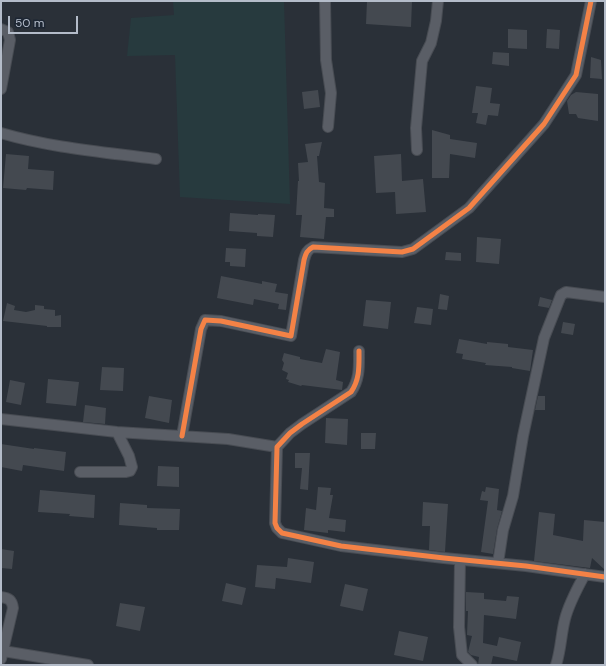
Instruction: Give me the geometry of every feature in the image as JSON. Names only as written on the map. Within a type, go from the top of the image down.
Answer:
[{"type":"street","points":[[325,1],[326,60],[331,93],[328,127]]},
{"type":"street","points":[[417,150],[416,128],[422,61],[431,43],[436,22],[438,1]]},
{"type":"street","points":[[182,436],[201,329],[205,320],[221,321],[291,336],[304,260],[309,249],[313,247],[402,252],[413,249],[469,208],[544,124],[576,76],[591,1]]},
{"type":"street","points":[[1,29],[8,32],[10,40],[1,89]]},
{"type":"street","points":[[1,133],[30,141],[62,147],[156,159]]},
{"type":"street","points":[[498,564],[502,530],[513,496],[523,436],[544,338],[561,295],[566,292],[605,296]]},
{"type":"street","points":[[359,351],[359,372],[356,385],[350,392],[290,433],[277,447],[275,523],[277,528],[282,533],[341,546],[605,577]]},
{"type":"street","points":[[1,419],[118,432],[228,438],[277,447]]},
{"type":"street","points":[[80,472],[130,471],[132,467],[129,456],[118,432]]},
{"type":"street","points":[[460,560],[459,627],[462,656],[472,665]]},
{"type":"street","points":[[556,665],[564,620],[572,597],[585,574]]},
{"type":"street","points":[[1,597],[9,599],[13,608],[2,655],[88,665]]},
{"type":"green space","points":[[173,1],[284,1],[290,204],[180,197],[175,55],[127,56],[131,18],[174,15]]},
{"type":"building","points":[[367,1],[412,1],[411,27],[366,24]]},
{"type":"building","points":[[508,29],[527,30],[527,49],[508,48]]},
{"type":"building","points":[[547,29],[560,30],[559,49],[546,48]]},
{"type":"building","points":[[493,52],[509,53],[509,66],[492,64]]},
{"type":"building","points":[[591,57],[601,60],[602,79],[590,78]]},
{"type":"building","points":[[476,86],[492,88],[490,103],[500,104],[498,116],[488,115],[486,125],[476,123],[478,113],[472,113]]},
{"type":"building","points":[[318,90],[320,107],[304,109],[302,92]]},
{"type":"building","points":[[576,92],[598,94],[598,121],[578,118],[576,114],[569,114],[567,101],[571,95]]},
{"type":"building","points":[[432,130],[450,135],[450,139],[477,143],[475,158],[450,154],[449,178],[432,178]]},
{"type":"building","points":[[322,142],[319,156],[317,156],[319,182],[325,183],[324,208],[334,209],[334,217],[326,217],[324,239],[300,237],[302,215],[296,215],[299,181],[298,163],[308,162],[305,144]]},
{"type":"building","points":[[6,154],[29,156],[28,169],[54,171],[53,190],[3,188]]},
{"type":"building","points":[[401,154],[402,181],[423,179],[426,212],[396,214],[395,192],[376,193],[374,156]]},
{"type":"building","points":[[230,213],[275,215],[273,237],[257,236],[257,233],[229,231]]},
{"type":"building","points":[[477,237],[501,239],[499,264],[476,262]]},
{"type":"building","points":[[226,248],[246,249],[245,267],[230,266],[230,262],[225,262]]},
{"type":"building","points":[[446,252],[461,253],[461,261],[445,260]]},
{"type":"building","points":[[221,276],[262,284],[262,281],[277,284],[275,292],[288,294],[286,310],[278,309],[279,304],[254,299],[253,305],[217,298]]},
{"type":"building","points":[[440,294],[449,296],[447,310],[438,309]]},
{"type":"building","points":[[540,297],[552,300],[549,308],[538,306]]},
{"type":"building","points":[[366,300],[391,302],[388,329],[363,326]]},
{"type":"building","points":[[7,303],[15,306],[14,310],[26,312],[35,310],[35,305],[44,306],[44,309],[55,310],[55,316],[61,315],[61,327],[47,327],[3,321]]},
{"type":"building","points":[[417,307],[433,309],[431,325],[414,323]]},
{"type":"building","points":[[563,322],[575,324],[573,335],[561,333]]},
{"type":"building","points":[[459,339],[487,344],[487,342],[508,344],[508,347],[533,350],[530,371],[512,367],[485,365],[486,363],[462,359],[463,354],[456,353]]},
{"type":"building","points":[[326,349],[340,352],[336,380],[343,382],[342,390],[301,386],[288,382],[289,380],[286,379],[288,373],[282,370],[284,353],[300,357],[300,359],[322,363]]},
{"type":"building","points":[[102,367],[124,368],[123,391],[100,390]]},
{"type":"building","points":[[48,379],[79,382],[76,406],[46,403]]},
{"type":"building","points":[[10,380],[25,383],[21,405],[6,402]]},
{"type":"building","points":[[149,396],[172,400],[169,423],[145,418]]},
{"type":"building","points":[[538,396],[545,396],[545,410],[535,410]]},
{"type":"building","points":[[85,405],[106,408],[105,424],[83,422]]},
{"type":"building","points":[[326,418],[348,419],[347,445],[325,443]]},
{"type":"building","points":[[361,433],[376,433],[375,449],[361,449]]},
{"type":"building","points":[[1,444],[66,452],[64,471],[23,465],[22,471],[1,467]]},
{"type":"building","points":[[295,453],[310,453],[308,490],[300,489],[302,468],[295,468]]},
{"type":"building","points":[[158,466],[179,467],[179,487],[157,486]]},
{"type":"building","points":[[318,487],[331,488],[330,495],[333,495],[329,518],[346,520],[345,532],[328,530],[328,533],[304,530],[306,508],[316,510]]},
{"type":"building","points":[[486,487],[499,489],[497,510],[502,511],[497,529],[493,554],[481,552],[488,501],[480,500],[482,491],[485,492]]},
{"type":"building","points":[[40,490],[95,495],[94,518],[69,516],[70,514],[38,512]]},
{"type":"building","points":[[423,502],[448,504],[445,552],[429,550],[430,526],[422,526]]},
{"type":"building","points":[[120,503],[147,505],[147,508],[180,509],[179,530],[157,530],[157,528],[119,525]]},
{"type":"building","points":[[539,512],[555,514],[553,535],[583,541],[584,520],[605,522],[605,570],[592,558],[590,568],[534,561]]},
{"type":"building","points":[[1,549],[14,551],[12,569],[1,568]]},
{"type":"building","points":[[288,558],[314,562],[311,583],[276,578],[275,589],[255,587],[257,565],[287,567]]},
{"type":"building","points":[[226,583],[246,588],[242,605],[222,601]]},
{"type":"building","points":[[345,584],[368,589],[363,611],[340,606]]},
{"type":"building","points":[[466,592],[484,593],[484,599],[506,601],[507,596],[519,597],[516,619],[484,615],[483,643],[497,646],[499,637],[521,642],[517,661],[493,656],[491,665],[478,665],[479,657],[471,655],[468,652],[472,636],[467,635],[468,611],[466,611]]},
{"type":"building","points":[[120,603],[145,607],[140,631],[116,626]]},
{"type":"building","points":[[399,631],[428,637],[423,661],[394,655]]},
{"type":"cycle path","points":[[182,436],[201,329],[205,320],[221,321],[291,336],[304,260],[307,252],[311,248],[402,252],[413,249],[469,208],[544,124],[576,75],[591,1]]},
{"type":"cycle path","points":[[359,351],[359,367],[356,382],[351,392],[302,424],[290,433],[277,447],[275,523],[277,528],[282,533],[341,546],[526,566],[605,577]]}]
